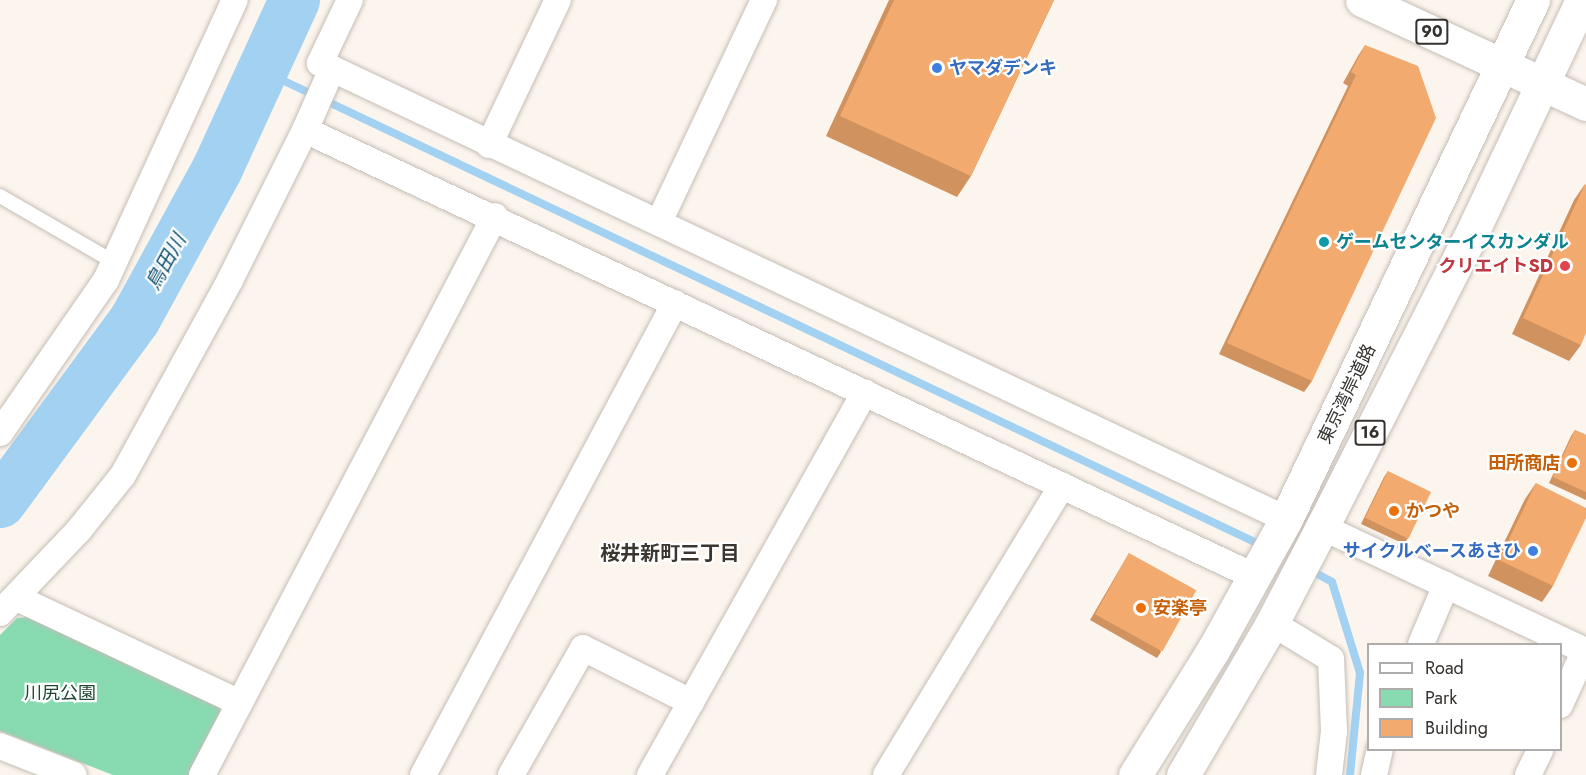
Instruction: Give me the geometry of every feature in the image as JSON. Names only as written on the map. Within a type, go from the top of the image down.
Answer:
[{"type":"main road","name":"90","points":[[1362,0],[1586,104]]},
{"type":"main road","name":"東京湾岸道路","points":[[1135,775],[1256,577],[1286,519],[1533,0]]},
{"type":"main road","name":"東京湾岸道路","points":[[1183,775],[1272,623],[1322,527],[1468,241],[1582,0]]},
{"type":"street","points":[[0,433],[106,280],[235,0]]},
{"type":"street","points":[[350,0],[320,63],[489,145],[659,222],[1286,519]]},
{"type":"street","points":[[489,145],[558,0]]},
{"type":"street","points":[[659,222],[764,0]]},
{"type":"street","points":[[240,703],[8,606],[123,475],[230,280],[305,129],[332,69]]},
{"type":"street","points":[[305,129],[495,216],[1256,577]]},
{"type":"street","points":[[202,775],[495,216]]},
{"type":"street","points":[[423,775],[675,303]]},
{"type":"street","points":[[650,775],[865,392]]},
{"type":"street","points":[[886,775],[1062,485]]},
{"type":"street","points":[[1322,527],[1586,651],[1562,701]]},
{"type":"street","points":[[1422,643],[1446,585]]},
{"type":"street","points":[[1272,623],[1331,659],[1334,731],[1329,775]]},
{"type":"street","points":[[511,775],[584,648],[691,702]]},
{"type":"street","points":[[0,746],[74,775]]},
{"type":"street","points":[[1374,775],[1380,751]]},
{"type":"street","points":[[1528,775],[1540,751]]},
{"type":"lane","points":[[0,196],[114,262]]},
{"type":"green space","name":"川尻公園","points":[[29,617],[217,703],[222,714],[194,775],[113,775],[0,731],[0,635],[17,618]]},
{"type":"building","name":"ヤマダデンキ","points":[[894,0],[1054,0],[971,176],[840,116]]},
{"type":"building","name":"ゲームセンターイスカンダル","points":[[1365,45],[1418,66],[1436,118],[1312,381],[1227,343],[1356,75],[1351,72]]},
{"type":"building","name":"クリエイトSD","points":[[1585,184],[1586,333],[1581,345],[1523,318]]},
{"type":"building","name":"田所商店","points":[[1575,430],[1586,435],[1586,492],[1553,477]]},
{"type":"building","name":"かつや","points":[[1388,471],[1431,492],[1408,539],[1365,518]]},
{"type":"building","name":"サイクルベースあさひ","points":[[1536,483],[1586,508],[1586,518],[1553,586],[1499,560]]},
{"type":"building","name":"安楽亭","points":[[1129,553],[1196,590],[1162,652],[1095,614]]},
{"type":"waterway","name":"鳥田川","points":[[0,502],[135,318],[217,168],[294,0]]},
{"type":"waterway","points":[[261,70],[1265,547]]},
{"type":"waterway","points":[[1308,569],[1332,582],[1360,673],[1350,775]]},
{"type":"place","name":"ヤマダデンキ","points":[[937,68]]},
{"type":"place","name":"ゲームセンターイスカンダル","points":[[1324,242]]},
{"type":"place","name":"クリエイトSD","points":[[1565,266]]},
{"type":"place","name":"田所商店","points":[[1572,463]]},
{"type":"place","name":"かつや","points":[[1394,511]]},
{"type":"place","name":"サイクルベースあさひ","points":[[1533,551]]},
{"type":"place","name":"安楽亭","points":[[1141,608]]},
{"type":"district","name":"桜井新町三丁目","points":[[670,553]]}]
